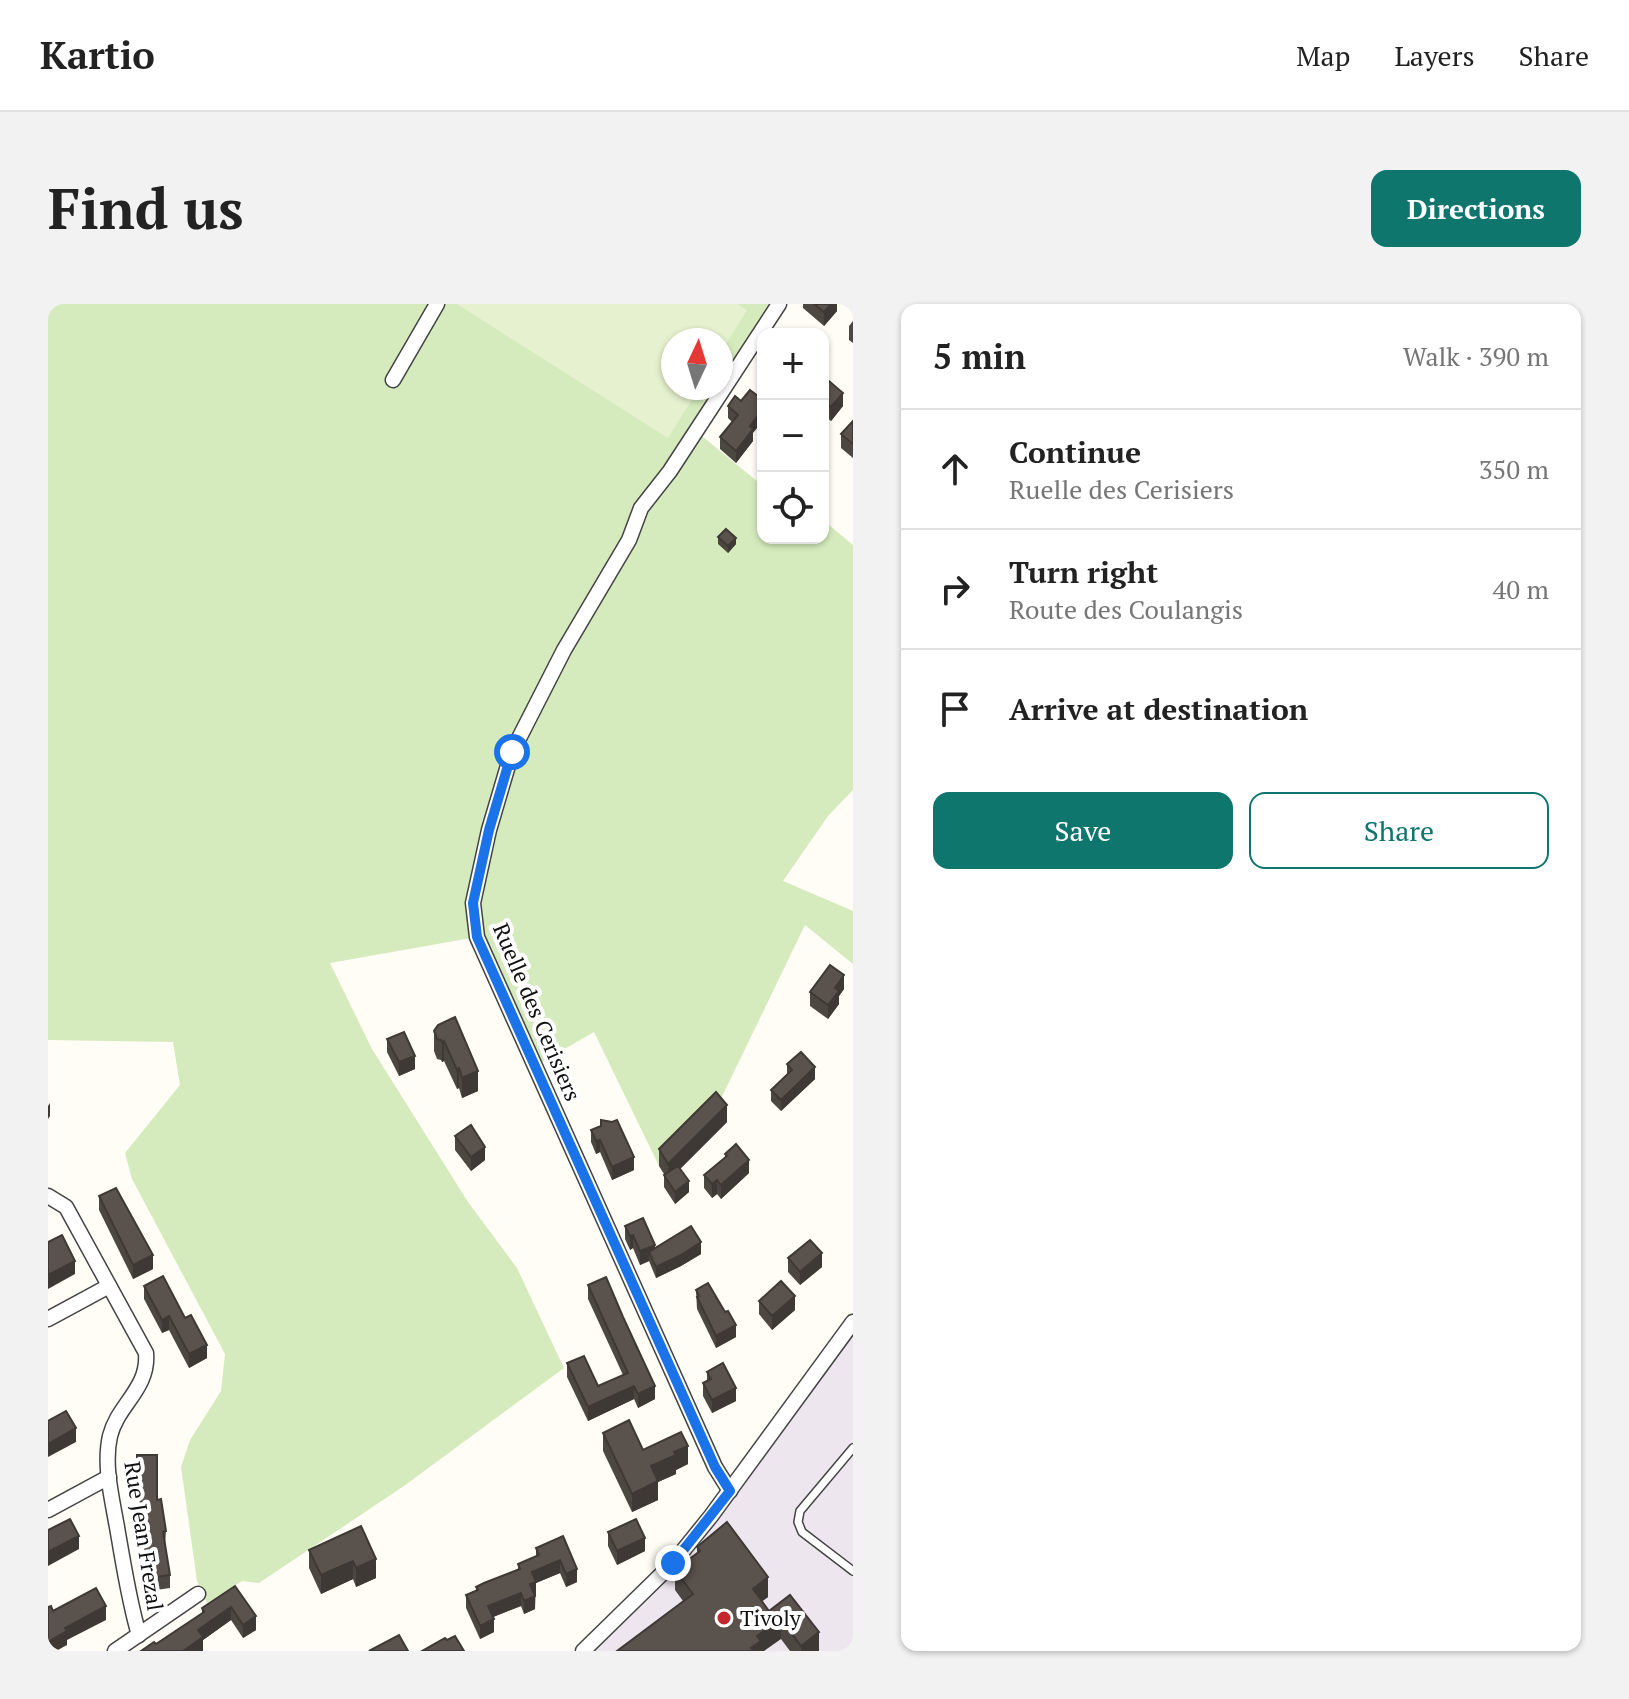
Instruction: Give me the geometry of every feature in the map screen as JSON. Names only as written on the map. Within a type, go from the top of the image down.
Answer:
[{"type":"street","points":[[393,380],[437,304]]},
{"type":"street","name":"Ruelle des Cerisiers","points":[[730,1491],[715,1467],[477,937],[473,903],[489,830],[512,752],[557,663],[629,540],[641,508],[670,471],[779,304]]},
{"type":"street","name":"Rue Jean Frezal","points":[[48,1196],[66,1207],[146,1353],[147,1364],[142,1382],[115,1422],[108,1448],[109,1477],[131,1607],[139,1635]]},
{"type":"street","points":[[48,1319],[109,1286]]},
{"type":"street","points":[[583,1651],[673,1563],[730,1491],[853,1322]]},
{"type":"street","points":[[48,1510],[109,1477]]},
{"type":"street","points":[[115,1651],[198,1594]]},
{"type":"lane","points":[[853,1448],[800,1511],[798,1522],[802,1532],[853,1571]]},
{"type":"shaded area","points":[[853,1322],[853,1651],[583,1651],[673,1563]]},
{"type":"green space","points":[[48,304],[775,304],[733,365],[733,328],[661,328],[661,400],[710,400],[692,428],[757,481],[757,544],[829,544],[829,525],[853,545],[853,790],[828,816],[783,881],[853,911],[853,964],[805,925],[716,1109],[659,1166],[594,1032],[535,1066],[477,937],[330,963],[372,1049],[468,1202],[517,1268],[564,1368],[404,1486],[259,1583],[242,1581],[207,1603],[197,1581],[181,1467],[190,1440],[221,1391],[225,1354],[132,1179],[125,1153],[180,1085],[173,1042],[48,1040]]},
{"type":"green space","points":[[457,304],[737,304],[747,310],[733,333],[733,328],[661,328],[661,400],[692,400],[668,438]]},
{"type":"building","points":[[814,304],[831,304],[824,312]]},
{"type":"building","points":[[829,381],[843,393],[831,407],[829,406]]},
{"type":"building","points":[[750,390],[757,395],[757,417],[750,426],[753,429],[736,451],[720,437],[738,415],[728,406],[735,396],[741,401]]},
{"type":"building","points":[[853,421],[853,444],[841,434]]},
{"type":"building","points":[[726,529],[736,538],[728,546],[718,537]]},
{"type":"building","points":[[830,965],[844,975],[835,988],[839,991],[828,1005],[810,992]]},
{"type":"building","points":[[455,1017],[478,1071],[462,1078],[444,1041],[437,1039],[434,1031],[438,1025]]},
{"type":"building","points":[[404,1032],[415,1056],[399,1062],[387,1039]]},
{"type":"building","points":[[801,1052],[815,1067],[781,1100],[771,1090],[792,1070],[787,1064]]},
{"type":"building","points":[[716,1092],[727,1105],[668,1164],[659,1149]]},
{"type":"building","points":[[601,1120],[617,1120],[634,1157],[612,1167],[600,1140],[596,1141],[591,1130],[601,1126]]},
{"type":"building","points":[[471,1125],[485,1147],[471,1157],[455,1136]]},
{"type":"building","points":[[736,1144],[749,1160],[721,1185],[717,1180],[712,1184],[704,1175]]},
{"type":"building","points":[[678,1166],[689,1181],[675,1192],[664,1175]]},
{"type":"building","points":[[116,1188],[153,1255],[133,1265],[99,1196]]},
{"type":"building","points":[[643,1218],[655,1245],[640,1251],[625,1226]]},
{"type":"building","points":[[691,1226],[701,1242],[656,1267],[649,1252]]},
{"type":"building","points":[[62,1235],[75,1261],[48,1275],[48,1242]]},
{"type":"building","points":[[810,1240],[822,1253],[800,1272],[788,1258]]},
{"type":"building","points":[[163,1276],[185,1318],[191,1315],[207,1345],[189,1354],[169,1316],[162,1320],[144,1286]]},
{"type":"building","points":[[606,1277],[655,1386],[638,1394],[634,1386],[588,1407],[567,1363],[584,1356],[598,1386],[628,1373],[588,1285]]},
{"type":"building","points":[[781,1281],[795,1296],[772,1316],[759,1301]]},
{"type":"building","points":[[708,1283],[736,1325],[716,1336],[697,1297],[696,1290]]},
{"type":"building","points":[[723,1363],[736,1388],[712,1400],[703,1383],[711,1379],[707,1372]]},
{"type":"building","points":[[66,1411],[76,1428],[48,1444],[48,1421]]},
{"type":"building","points":[[629,1420],[643,1450],[681,1432],[688,1446],[651,1466],[658,1481],[632,1494],[603,1433]]},
{"type":"building","points":[[137,1455],[157,1455],[157,1500],[161,1499],[170,1575],[149,1578]]},
{"type":"building","points":[[70,1519],[79,1536],[48,1552],[48,1530]]},
{"type":"building","points":[[636,1519],[645,1538],[617,1551],[608,1532]]},
{"type":"building","points":[[727,1522],[768,1577],[753,1589],[769,1611],[790,1595],[819,1632],[801,1646],[781,1619],[757,1636],[761,1641],[751,1648],[754,1651],[617,1651],[693,1594],[675,1570],[700,1551],[697,1547]]},
{"type":"building","points":[[361,1526],[376,1559],[356,1568],[353,1561],[321,1575],[309,1550]]},
{"type":"building","points":[[563,1536],[577,1569],[566,1574],[560,1560],[532,1572],[536,1582],[530,1584],[535,1596],[524,1601],[521,1593],[488,1606],[494,1619],[480,1626],[466,1595],[478,1590],[476,1587],[484,1583],[520,1569],[518,1564],[539,1555],[536,1548]]},
{"type":"building","points":[[235,1586],[256,1616],[243,1625],[231,1607],[198,1630],[203,1637],[183,1651],[141,1651],[204,1612],[202,1608]]},
{"type":"building","points":[[96,1588],[106,1606],[65,1628],[67,1631],[48,1642],[48,1607],[51,1606],[53,1611]]},
{"type":"building","points":[[399,1635],[408,1651],[369,1651]]},
{"type":"building","points":[[455,1636],[464,1651],[422,1651],[445,1638]]},
{"type":"place","name":"Tivoly","points":[[724,1618]]},
{"type":"route","points":[[512,752],[489,830],[473,903],[477,937],[715,1467],[730,1491],[673,1563]]}]
